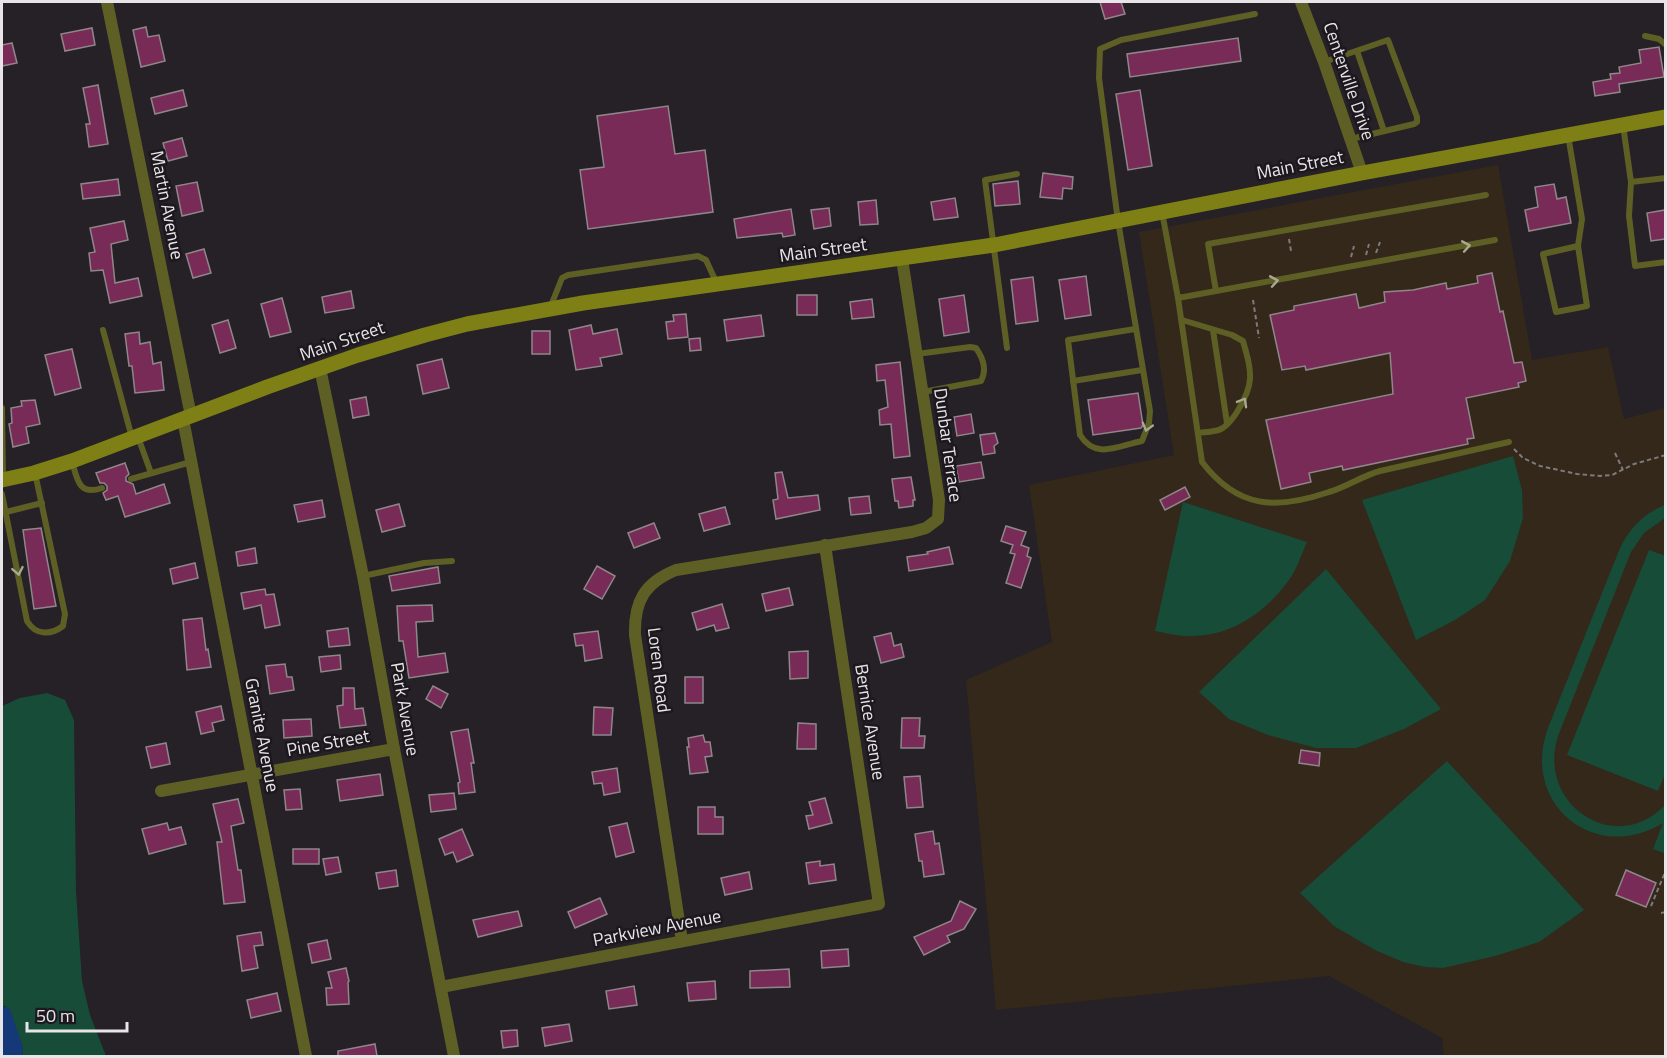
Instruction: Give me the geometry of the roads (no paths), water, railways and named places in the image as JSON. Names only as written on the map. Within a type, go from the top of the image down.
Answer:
[{"type":"main road","name":"Main Street","points":[[2,484],[72,461],[320,368],[425,335],[550,308],[994,245],[1665,117]]},
{"type":"street","name":"Martin Avenue","points":[[107,2],[187,418]]},
{"type":"street","name":"Centerville Drive","points":[[1301,2],[1362,173]]},
{"type":"street","name":"Dunbar Terrace","points":[[825,545],[920,530],[938,519],[939,500],[902,259]]},
{"type":"street","name":"Park Avenue","points":[[320,368],[363,576],[454,1056]]},
{"type":"street","name":"Granite Avenue","points":[[187,418],[191,462],[306,1056]]},
{"type":"street","name":"Bernice Avenue","points":[[825,545],[879,904]]},
{"type":"street","name":"Loren Road","points":[[682,941],[635,635],[635,615],[638,605],[642,595],[656,580],[676,570],[825,545]]},
{"type":"street","name":"Pine Street","points":[[161,791],[394,749]]},
{"type":"street","name":"Parkview Avenue","points":[[441,987],[879,904]]},
{"type":"lane","points":[[1135,329],[1068,340],[1080,435],[1087,446],[1097,451],[1142,441],[1147,432],[1150,411],[1118,221],[1099,78],[1100,49],[1120,40],[1255,14]]},
{"type":"lane","points":[[1645,36],[1659,39],[1665,45]]},
{"type":"lane","points":[[1324,62],[1388,40],[1418,117],[1414,124],[1351,139]]},
{"type":"lane","points":[[1358,51],[1383,131]]},
{"type":"lane","points":[[1623,124],[1631,183],[1629,216],[1635,266],[1665,262]]},
{"type":"lane","points":[[1568,134],[1582,219],[1578,246],[1587,306],[1556,312],[1543,254],[1578,246]]},
{"type":"lane","points":[[1007,348],[985,180],[1017,174]]},
{"type":"lane","points":[[1631,183],[1665,178]]},
{"type":"lane","points":[[1216,291],[1208,244],[1486,195]]},
{"type":"lane","points":[[1162,212],[1182,320],[1202,462],[1210,473],[1229,490],[1255,502],[1271,504],[1330,492],[1363,476],[1380,471],[1509,442]]},
{"type":"lane","points":[[1178,298],[1495,240]]},
{"type":"lane","points":[[550,308],[561,278],[568,275],[698,256],[706,260],[717,285]]},
{"type":"lane","points":[[1182,320],[1233,335],[1243,341],[1250,369],[1251,385],[1233,418],[1221,429],[1198,433]]},
{"type":"lane","points":[[103,330],[135,437],[151,473]]},
{"type":"lane","points":[[1213,330],[1227,423]]},
{"type":"lane","points":[[917,354],[970,347],[976,348],[983,364],[984,376],[981,381],[923,392]]},
{"type":"lane","points":[[1073,381],[1142,370]]},
{"type":"lane","points":[[2,408],[2,484],[27,621],[31,628],[40,632],[54,632],[63,626],[65,614],[34,473]]},
{"type":"lane","points":[[72,461],[78,479],[85,490],[93,491],[102,488]]},
{"type":"lane","points":[[131,479],[191,462]]},
{"type":"lane","points":[[6,512],[42,503]]},
{"type":"lane","points":[[363,576],[424,562],[452,561]]},
{"type":"water","points":[[2,1006],[10,1009],[22,1045],[23,1056],[2,1056]]}]
